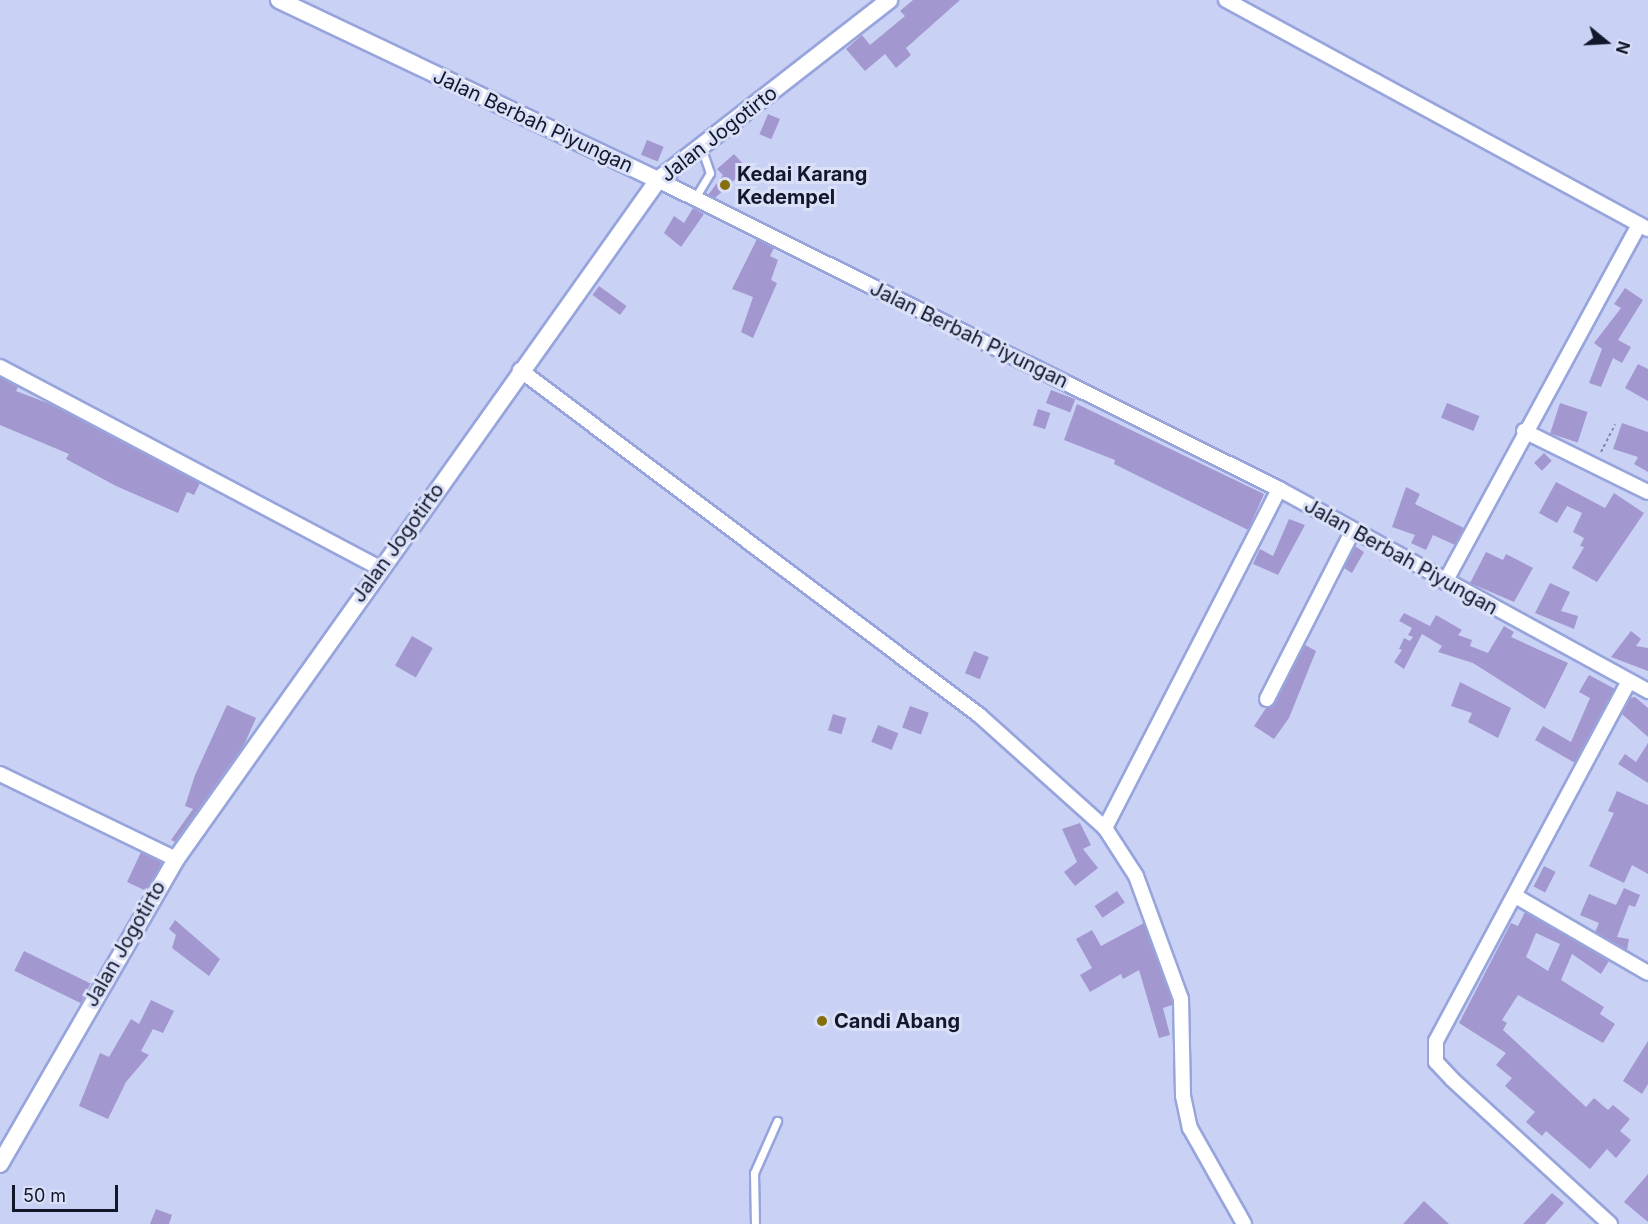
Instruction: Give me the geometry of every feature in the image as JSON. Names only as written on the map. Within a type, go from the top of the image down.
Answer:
[{"type":"street","name":"Jalan Berbah Piyungan","points":[[279,0],[658,180],[1279,489],[1445,582],[1648,691]]},
{"type":"street","name":"Jalan Jogotirto","points":[[0,1164],[176,859],[379,567],[658,180],[889,0]]},
{"type":"street","points":[[1226,0],[1644,227],[1524,431],[1445,582]]},
{"type":"street","points":[[0,367],[379,567]]},
{"type":"street","points":[[520,370],[979,715],[1105,828],[1136,876],[1181,999],[1183,1096],[1190,1128],[1244,1224]]},
{"type":"street","points":[[1524,431],[1648,492]]},
{"type":"street","points":[[1105,828],[1279,489]]},
{"type":"street","points":[[1267,699],[1353,530]]},
{"type":"street","points":[[1610,1224],[1436,1062],[1436,1041],[1444,1020],[1516,897],[1629,681]]},
{"type":"street","points":[[0,774],[176,859]]},
{"type":"street","points":[[1516,897],[1648,973]]},
{"type":"lane","points":[[695,199],[710,173],[701,147]]},
{"type":"lane","points":[[755,1224],[754,1173],[777,1120]]},
{"type":"path","points":[[1595,466],[1615,424]]},
{"type":"building","points":[[913,0],[960,0],[906,48],[911,55],[896,68],[885,54],[865,71],[846,49],[862,35],[870,45],[905,16],[900,11]]},
{"type":"building","points":[[768,114],[780,119],[771,139],[759,134]]},
{"type":"building","points":[[647,140],[664,147],[658,162],[641,155]]},
{"type":"building","points":[[734,154],[747,168],[715,198],[708,195],[723,175],[717,169]]},
{"type":"building","points":[[693,208],[704,214],[681,247],[664,233],[674,216],[684,223]]},
{"type":"building","points":[[757,239],[774,248],[770,256],[778,260],[771,280],[777,283],[753,338],[741,332],[753,297],[732,289]]},
{"type":"building","points":[[599,286],[627,306],[620,315],[593,295]]},
{"type":"building","points":[[1625,288],[1643,300],[1618,340],[1631,347],[1622,363],[1613,358],[1601,387],[1589,383],[1602,349],[1594,343],[1621,308],[1614,304]]},
{"type":"building","points":[[1638,364],[1648,369],[1648,401],[1625,388]]},
{"type":"building","points":[[0,377],[18,387],[16,391],[50,404],[200,483],[194,495],[187,492],[178,513],[116,486],[66,459],[69,454],[0,425]]},
{"type":"building","points":[[1051,390],[1075,399],[1070,412],[1046,403]]},
{"type":"building","points":[[1447,403],[1479,416],[1473,431],[1441,418]]},
{"type":"building","points":[[1560,403],[1588,412],[1578,442],[1550,433]]},
{"type":"building","points":[[1077,404],[1264,494],[1248,530],[1114,464],[1115,460],[1064,440]]},
{"type":"building","points":[[1038,409],[1050,413],[1045,429],[1033,425]]},
{"type":"building","points":[[1622,423],[1648,432],[1648,472],[1634,464],[1638,457],[1613,449]]},
{"type":"building","points":[[1544,453],[1552,461],[1542,471],[1534,463]]},
{"type":"building","points":[[1556,482],[1605,508],[1614,493],[1644,513],[1597,582],[1572,568],[1584,547],[1580,546],[1584,538],[1573,532],[1582,513],[1567,506],[1557,523],[1539,513]]},
{"type":"building","points":[[1406,487],[1420,494],[1415,504],[1464,528],[1455,545],[1433,535],[1426,550],[1411,543],[1415,535],[1392,527]]},
{"type":"building","points":[[1289,519],[1305,525],[1278,575],[1253,564],[1260,549],[1273,556]]},
{"type":"building","points":[[1355,546],[1364,552],[1352,573],[1344,568]]},
{"type":"building","points":[[1486,552],[1503,560],[1506,554],[1533,568],[1514,602],[1470,583]]},
{"type":"building","points":[[1550,583],[1570,592],[1561,611],[1578,616],[1574,629],[1535,613]]},
{"type":"building","points":[[1404,613],[1430,626],[1436,615],[1462,630],[1458,635],[1472,640],[1470,646],[1488,653],[1504,626],[1514,632],[1511,637],[1568,663],[1545,709],[1473,663],[1438,652],[1442,646],[1422,634],[1404,669],[1394,662],[1402,650],[1399,649],[1404,638],[1410,641],[1413,637],[1408,635],[1412,628],[1399,621]]},
{"type":"building","points":[[1631,631],[1641,639],[1636,646],[1648,648],[1648,671],[1611,657]]},
{"type":"building","points":[[412,636],[433,648],[416,677],[395,665]]},
{"type":"building","points":[[1305,645],[1316,651],[1289,718],[1274,739],[1254,726],[1266,708],[1275,703]]},
{"type":"building","points":[[974,651],[989,657],[980,679],[965,673]]},
{"type":"building","points":[[1589,675],[1615,689],[1575,763],[1535,740],[1543,726],[1571,742],[1590,698],[1579,692]]},
{"type":"building","points":[[1460,682],[1511,708],[1498,738],[1468,722],[1472,713],[1451,706]]},
{"type":"building","points":[[1635,697],[1648,708],[1648,737],[1622,714],[1630,698]]},
{"type":"building","points":[[227,705],[256,718],[244,745],[175,842],[171,840],[193,809],[185,806],[195,775]]},
{"type":"building","points":[[910,706],[929,713],[921,734],[902,728]]},
{"type":"building","points":[[833,714],[846,718],[841,734],[828,730]]},
{"type":"building","points":[[878,725],[898,733],[892,750],[871,742]]},
{"type":"building","points":[[1648,743],[1648,783],[1618,764],[1625,754],[1636,762]]},
{"type":"building","points":[[1617,791],[1648,805],[1648,874],[1632,865],[1624,883],[1589,866],[1614,813],[1608,811]]},
{"type":"building","points":[[1080,823],[1091,845],[1083,849],[1098,868],[1075,886],[1064,872],[1077,862],[1062,829]]},
{"type":"building","points":[[141,852],[162,862],[148,892],[127,882]]},
{"type":"building","points":[[1544,866],[1556,872],[1545,892],[1534,886]]},
{"type":"building","points":[[1624,888],[1640,895],[1635,907],[1629,905],[1617,937],[1629,939],[1627,950],[1595,932],[1599,923],[1580,915],[1589,894],[1616,905]]},
{"type":"building","points":[[1117,891],[1125,903],[1102,918],[1095,906]]},
{"type":"building","points":[[1525,912],[1609,961],[1601,974],[1572,954],[1561,980],[1604,1007],[1600,1014],[1615,1024],[1603,1043],[1518,995],[1502,1020],[1507,1023],[1503,1030],[1586,1107],[1594,1098],[1608,1110],[1613,1105],[1630,1119],[1620,1131],[1631,1140],[1616,1158],[1607,1149],[1590,1169],[1546,1131],[1542,1136],[1526,1122],[1535,1112],[1505,1086],[1512,1078],[1496,1065],[1506,1053],[1459,1023],[1511,923],[1518,926]],"holes":[[[1536,933],[1560,944],[1548,971],[1526,957]]]},
{"type":"building","points":[[175,920],[220,959],[209,976],[172,948],[176,935],[169,929]]},
{"type":"building","points":[[1144,923],[1172,1001],[1172,1005],[1163,1008],[1170,1035],[1159,1038],[1139,970],[1123,979],[1121,974],[1090,992],[1080,975],[1092,968],[1076,939],[1092,930],[1101,946]]},
{"type":"building","points":[[24,951],[91,983],[81,1003],[14,971]]},
{"type":"building","points":[[151,1000],[174,1011],[163,1033],[153,1029],[141,1051],[149,1055],[126,1082],[108,1119],[79,1106],[100,1053],[109,1057],[131,1019],[139,1024]]},
{"type":"building","points":[[1648,1041],[1648,1084],[1642,1094],[1623,1081]]},
{"type":"building","points":[[1648,1174],[1648,1222],[1624,1202]]},
{"type":"building","points":[[1552,1193],[1564,1203],[1545,1224],[1523,1224]]},
{"type":"building","points":[[1424,1201],[1449,1224],[1403,1224]]},
{"type":"building","points":[[156,1209],[172,1215],[169,1224],[150,1224]]},
{"type":"place","name":"Kedai Karang Kedempel","points":[[725,185]]},
{"type":"place","name":"Candi Abang","points":[[822,1021]]}]
